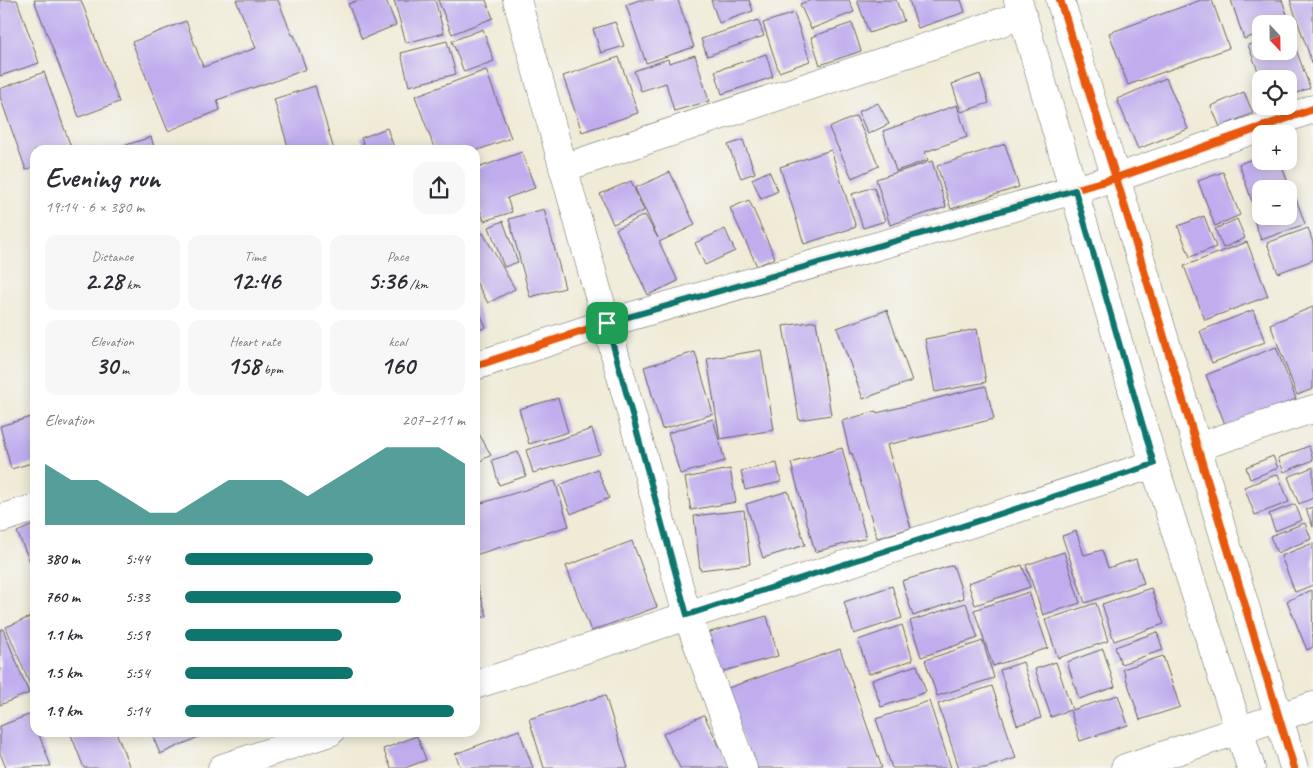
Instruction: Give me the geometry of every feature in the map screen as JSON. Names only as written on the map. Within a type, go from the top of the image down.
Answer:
[{"type":"street","points":[[525,2],[562,168],[607,323],[687,615],[742,768]]},
{"type":"street","points":[[1067,2],[1116,178],[1294,768]]},
{"type":"street","points":[[562,168],[1020,8],[1154,464],[1251,768]]},
{"type":"street","points":[[480,364],[607,323],[1116,178],[1313,109]]},
{"type":"street","points":[[1198,447],[1313,409]]},
{"type":"street","points":[[480,683],[1154,464]]},
{"type":"street","points":[[0,519],[30,510]]},
{"type":"street","points":[[1126,768],[1278,716],[1313,706]]},
{"type":"street","points":[[222,768],[315,737]]},
{"type":"building","points":[[0,0],[17,0],[39,63],[0,76]]},
{"type":"building","points":[[34,0],[81,0],[119,102],[79,117]]},
{"type":"building","points":[[236,0],[278,0],[292,35],[294,35],[306,69],[217,100],[220,110],[168,131],[132,42],[186,21],[203,67],[256,48]]},
{"type":"building","points":[[359,0],[386,0],[396,25],[362,39],[348,4]]},
{"type":"building","points":[[394,0],[435,0],[444,33],[406,43]]},
{"type":"building","points":[[438,0],[486,0],[493,18],[452,34]]},
{"type":"building","points":[[639,0],[678,0],[694,47],[646,63],[626,5]]},
{"type":"building","points":[[711,0],[749,0],[753,11],[719,23]]},
{"type":"building","points":[[811,0],[849,0],[854,12],[811,29],[800,4]]},
{"type":"building","points":[[857,0],[896,0],[904,21],[869,33]]},
{"type":"building","points":[[909,0],[961,0],[965,12],[918,28]]},
{"type":"building","points":[[1201,0],[1212,0],[1229,48],[1128,85],[1109,33]]},
{"type":"building","points":[[1231,0],[1282,0],[1287,15],[1252,15],[1252,36],[1244,39]]},
{"type":"building","points":[[1290,0],[1313,0],[1313,65],[1298,23],[1298,15],[1295,15]]},
{"type":"building","points":[[794,13],[810,61],[779,72],[763,23]]},
{"type":"building","points":[[758,20],[764,36],[707,56],[701,39]]},
{"type":"building","points":[[615,22],[624,46],[601,53],[593,29]]},
{"type":"building","points":[[852,23],[861,51],[820,65],[811,37]]},
{"type":"building","points":[[483,29],[494,61],[464,72],[452,41]]},
{"type":"building","points":[[447,41],[456,74],[409,86],[401,53]]},
{"type":"building","points":[[1252,44],[1252,55],[1248,45]]},
{"type":"building","points":[[766,54],[773,77],[722,94],[715,71]]},
{"type":"building","points":[[695,55],[709,101],[674,111],[666,83],[641,91],[634,71],[668,59],[669,63]]},
{"type":"building","points":[[1298,55],[1310,88],[1297,93],[1297,70],[1258,70],[1254,60],[1298,60]]},
{"type":"building","points":[[619,57],[638,113],[582,132],[563,76]]},
{"type":"building","points":[[486,70],[511,138],[480,149],[480,145],[433,145],[415,96]]},
{"type":"building","points":[[44,72],[70,145],[30,145],[30,168],[26,170],[0,97],[0,89]]},
{"type":"building","points":[[980,74],[989,103],[961,112],[952,84]]},
{"type":"building","points":[[1166,78],[1188,129],[1138,149],[1117,99]]},
{"type":"building","points":[[315,86],[333,145],[288,145],[274,99]]},
{"type":"building","points":[[1244,92],[1252,113],[1220,127],[1211,106]]},
{"type":"building","points":[[878,103],[889,124],[868,134],[858,112]]},
{"type":"building","points":[[957,105],[967,137],[925,152],[928,160],[896,171],[883,131]]},
{"type":"building","points":[[856,116],[879,166],[852,178],[829,128]]},
{"type":"building","points":[[387,128],[393,145],[364,145],[361,138]]},
{"type":"building","points":[[151,137],[153,145],[126,145]]},
{"type":"building","points":[[743,140],[755,173],[741,178],[728,145]]},
{"type":"building","points":[[1005,144],[1019,187],[951,209],[937,166]]},
{"type":"building","points":[[831,150],[856,227],[804,244],[780,167]]},
{"type":"building","points":[[522,152],[535,188],[507,198],[512,212],[484,221],[480,210],[480,167]]},
{"type":"building","points":[[1252,159],[1252,170],[1283,170],[1287,180],[1252,180],[1252,201],[1239,164]]},
{"type":"building","points":[[932,161],[946,207],[890,225],[876,179]]},
{"type":"building","points":[[769,171],[778,191],[761,199],[752,179]]},
{"type":"building","points":[[670,172],[695,225],[659,242],[678,281],[648,295],[616,229],[645,215],[658,238],[635,188]]},
{"type":"building","points":[[1223,172],[1240,215],[1215,226],[1198,181]]},
{"type":"building","points":[[631,181],[644,211],[613,224],[600,194]]},
{"type":"building","points":[[874,187],[885,221],[863,228],[852,194]]},
{"type":"building","points":[[749,200],[775,258],[757,266],[730,208]]},
{"type":"building","points":[[1297,202],[1305,224],[1261,240],[1256,225],[1297,225]]},
{"type":"building","points":[[544,209],[565,288],[530,297],[509,219]]},
{"type":"building","points":[[1204,216],[1216,247],[1190,257],[1178,226]]},
{"type":"building","points":[[1237,219],[1245,238],[1223,248],[1215,229]]},
{"type":"building","points":[[503,221],[518,262],[504,267],[489,227]]},
{"type":"building","points":[[1308,228],[1313,243],[1313,260],[1278,273],[1267,243]]},
{"type":"building","points":[[725,229],[735,251],[705,265],[695,243]]},
{"type":"building","points":[[483,233],[515,289],[488,303],[480,289],[480,235]]},
{"type":"building","points":[[1247,242],[1268,296],[1205,320],[1184,266]]},
{"type":"building","points":[[1313,307],[1313,389],[1297,395],[1270,324]]},
{"type":"building","points":[[887,310],[912,381],[863,399],[837,328]]},
{"type":"building","points":[[1253,310],[1265,342],[1212,363],[1200,331]]},
{"type":"building","points":[[480,313],[486,327],[480,330]]},
{"type":"building","points":[[816,321],[831,415],[799,420],[783,326]]},
{"type":"building","points":[[977,329],[986,382],[935,392],[925,339]]},
{"type":"building","points":[[1276,347],[1296,399],[1226,427],[1206,375]]},
{"type":"building","points":[[761,350],[774,430],[720,439],[707,359]]},
{"type":"building","points":[[695,352],[713,414],[662,429],[644,367]]},
{"type":"building","points":[[986,386],[994,419],[887,445],[911,528],[877,538],[852,453],[850,454],[842,421],[876,411],[877,413]]},
{"type":"building","points":[[558,398],[568,432],[529,444],[519,409]]},
{"type":"building","points":[[30,417],[30,463],[11,469],[0,426]]},
{"type":"building","points":[[713,419],[725,461],[680,474],[668,433]]},
{"type":"building","points":[[592,429],[600,454],[533,473],[526,450]]},
{"type":"building","points":[[480,436],[491,455],[480,461]]},
{"type":"building","points":[[1309,446],[1313,460],[1284,472],[1278,458]]},
{"type":"building","points":[[842,448],[866,538],[815,552],[791,463]]},
{"type":"building","points":[[518,452],[526,476],[499,485],[492,460]]},
{"type":"building","points":[[1273,456],[1278,468],[1250,479],[1246,467]]},
{"type":"building","points":[[777,463],[781,482],[745,490],[741,471]]},
{"type":"building","points":[[1313,467],[1313,498],[1299,504],[1288,477]]},
{"type":"building","points":[[597,469],[609,498],[571,514],[560,485]]},
{"type":"building","points":[[730,469],[736,502],[691,510],[685,478]]},
{"type":"building","points":[[1278,474],[1289,502],[1255,515],[1244,487]]},
{"type":"building","points":[[555,481],[569,526],[480,553],[480,504]]},
{"type":"building","points":[[788,491],[805,545],[763,558],[746,504]]},
{"type":"building","points":[[1295,504],[1302,520],[1275,531],[1269,514]]},
{"type":"building","points":[[1313,507],[1313,527],[1306,509]]},
{"type":"building","points":[[744,510],[750,564],[700,570],[694,516]]},
{"type":"building","points":[[1305,523],[1311,539],[1277,553],[1270,536]]},
{"type":"building","points":[[30,526],[30,562],[17,532]]},
{"type":"building","points":[[1076,531],[1084,555],[1102,550],[1108,568],[1136,559],[1144,583],[1085,603],[1062,536]]},
{"type":"building","points":[[632,541],[657,607],[591,631],[566,566]]},
{"type":"building","points":[[1313,543],[1313,585],[1295,592],[1281,556]]},
{"type":"building","points":[[1064,552],[1080,603],[1043,615],[1026,565]]},
{"type":"building","points":[[953,565],[964,598],[913,616],[902,581]]},
{"type":"building","points":[[1022,565],[1030,587],[975,605],[968,583]]},
{"type":"building","points":[[892,586],[902,618],[854,634],[844,602]]},
{"type":"building","points":[[1151,588],[1164,624],[1114,641],[1102,604]]},
{"type":"building","points":[[1312,590],[1313,647],[1307,650],[1287,601]]},
{"type":"building","points":[[1029,592],[1048,648],[993,666],[974,610]]},
{"type":"building","points":[[480,594],[487,616],[480,618]]},
{"type":"building","points":[[966,603],[978,638],[921,657],[910,621]]},
{"type":"building","points":[[1096,603],[1108,641],[1058,658],[1045,620]]},
{"type":"building","points":[[767,616],[778,656],[720,672],[710,632]]},
{"type":"building","points":[[30,617],[30,685],[6,627]]},
{"type":"building","points":[[902,625],[913,660],[869,674],[858,640]]},
{"type":"building","points":[[3,629],[29,693],[0,705],[0,630]]},
{"type":"building","points":[[1157,632],[1163,650],[1121,664],[1115,647]]},
{"type":"building","points":[[983,641],[994,678],[937,696],[925,660]]},
{"type":"building","points":[[840,649],[882,768],[753,768],[725,689]]},
{"type":"building","points":[[1103,649],[1115,687],[1079,699],[1067,662]]},
{"type":"building","points":[[1163,656],[1180,707],[1140,720],[1123,669]]},
{"type":"building","points":[[1023,662],[1041,718],[1017,725],[1000,670]]},
{"type":"building","points":[[1056,662],[1072,710],[1118,695],[1128,725],[1080,741],[1070,710],[1051,717],[1035,669]]},
{"type":"building","points":[[917,665],[926,692],[881,707],[872,680]]},
{"type":"building","points":[[992,686],[1016,758],[985,768],[959,768],[938,704]]},
{"type":"building","points":[[605,695],[628,768],[544,768],[529,719]]},
{"type":"building","points":[[929,701],[951,768],[892,768],[876,719]]},
{"type":"building","points":[[30,714],[30,737],[40,737],[51,766],[6,768],[0,753],[0,726]]},
{"type":"building","points":[[704,715],[730,768],[680,768],[663,734]]},
{"type":"building","points":[[519,730],[533,768],[461,768],[455,754]]},
{"type":"building","points":[[72,737],[118,737],[130,768],[84,768]]},
{"type":"building","points":[[153,737],[199,737],[160,754]]},
{"type":"building","points":[[417,737],[426,760],[405,768],[391,768],[383,749]]},
{"type":"cycle path","points":[[1060,0],[1116,178],[1294,768]]},
{"type":"cycle path","points":[[480,364],[607,323],[1116,178],[1313,109]]},
{"type":"route","points":[[1075,190],[1154,464],[687,615],[607,323],[1075,190]]}]
